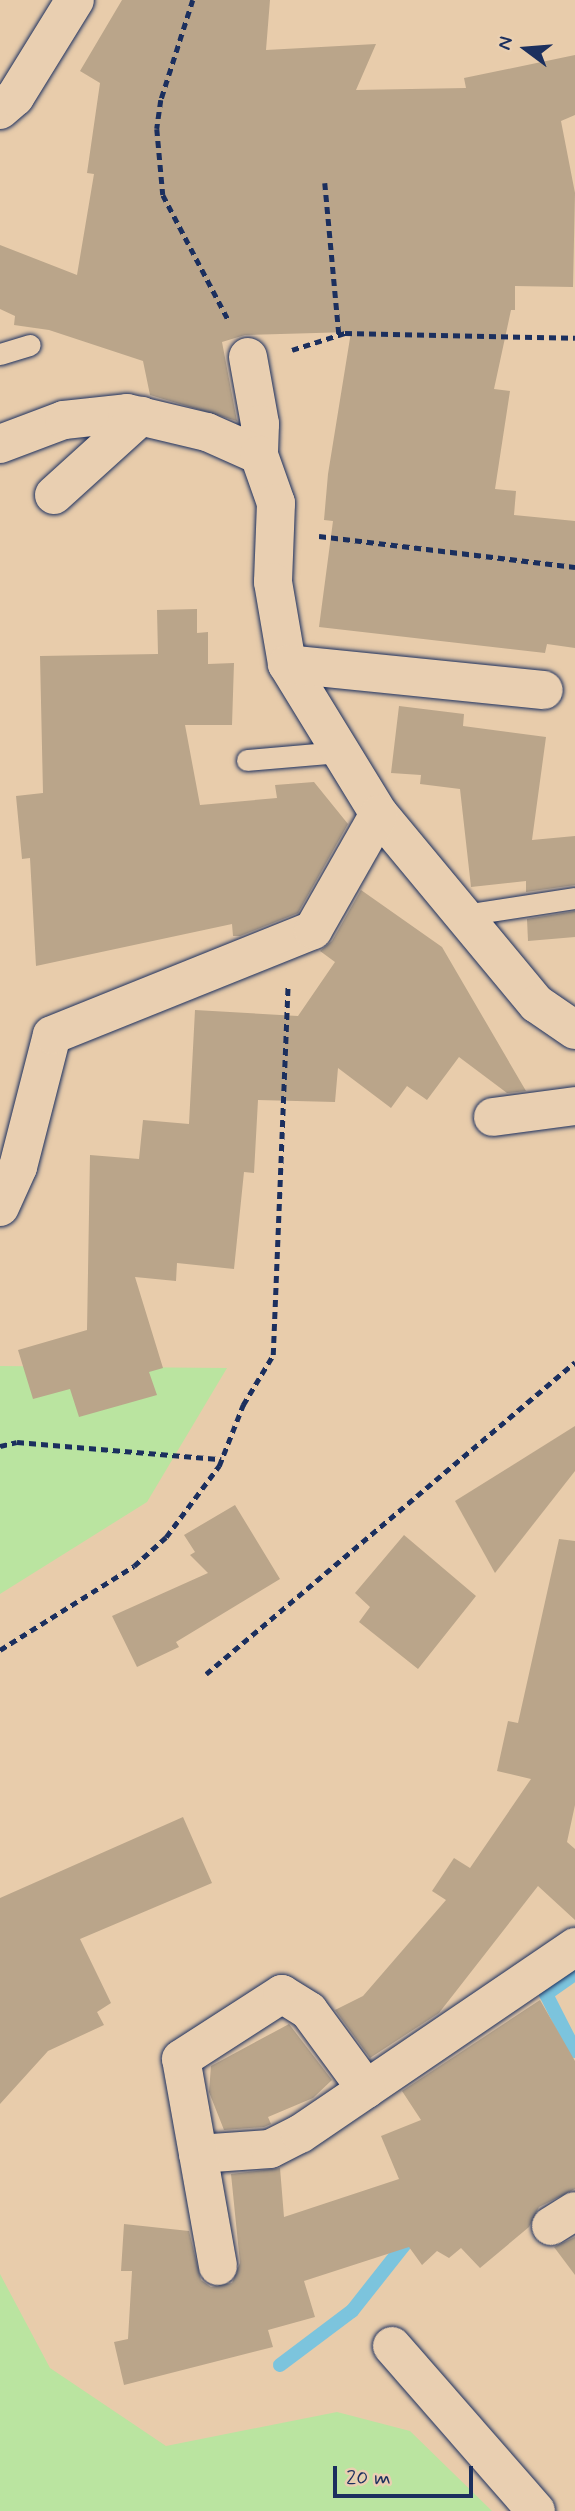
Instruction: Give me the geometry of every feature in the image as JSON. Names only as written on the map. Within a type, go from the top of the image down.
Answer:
[{"type":"street","points":[[0,110],[15,97],[75,0]]},
{"type":"street","points":[[248,357],[260,424],[259,455],[276,503],[273,582],[287,664],[379,814],[537,1003],[572,1025]]},
{"type":"street","points":[[0,444],[64,420],[141,416],[207,432],[259,455]]},
{"type":"street","points":[[54,495],[141,416]]},
{"type":"street","points":[[287,664],[544,690]]},
{"type":"street","points":[[0,1207],[18,1167],[52,1035],[286,944],[313,930],[379,814]]},
{"type":"street","points":[[493,1117],[575,1106]]},
{"type":"street","points":[[198,2154],[270,2149],[366,2090],[575,1947]]},
{"type":"street","points":[[218,2266],[181,2059],[282,1994],[309,2011],[366,2090]]},
{"type":"street","points":[[392,2346],[536,2511]]},
{"type":"lane","points":[[0,354],[30,345]]},
{"type":"lane","points":[[247,760],[341,752]]},
{"type":"lane","points":[[464,915],[575,898]]},
{"type":"path","points":[[193,0],[161,100],[157,129],[163,195],[248,357],[301,349],[339,335],[575,338]]},
{"type":"path","points":[[325,183],[339,335]]},
{"type":"path","points":[[275,530],[575,568]]},
{"type":"path","points":[[0,1650],[134,1566],[166,1537],[222,1459],[243,1405],[273,1355],[277,1328],[286,944]]},
{"type":"path","points":[[206,1674],[575,1362]]},
{"type":"path","points":[[0,1446],[17,1442],[222,1459]]},
{"type":"green space","points":[[0,1366],[227,1368],[147,1502],[0,1594]]},
{"type":"green space","points":[[0,2274],[50,2368],[166,2446],[337,2412],[410,2431],[492,2511],[0,2511]]},
{"type":"building","points":[[122,0],[270,0],[266,50],[376,44],[356,90],[466,88],[464,78],[575,55],[575,115],[561,121],[575,193],[573,287],[515,286],[515,310],[511,310],[494,389],[510,391],[495,489],[516,491],[514,515],[575,521],[575,648],[547,644],[545,653],[319,627],[333,521],[324,520],[328,474],[351,332],[245,335],[222,342],[237,421],[150,395],[143,361],[49,330],[14,325],[15,316],[0,309],[0,245],[77,275],[94,174],[87,173],[100,83],[80,71]]},
{"type":"building","points":[[197,609],[197,633],[208,632],[208,664],[234,663],[232,725],[185,725],[200,805],[277,798],[275,785],[314,782],[348,824],[298,913],[240,936],[233,936],[232,924],[36,966],[30,858],[22,859],[16,796],[43,793],[40,656],[158,654],[157,610]]},
{"type":"building","points":[[399,706],[464,714],[463,726],[546,737],[532,840],[575,836],[575,885],[526,892],[526,881],[471,887],[460,789],[420,784],[421,775],[391,773]]},
{"type":"building","points":[[361,890],[442,947],[526,1091],[507,1093],[459,1057],[427,1100],[407,1086],[391,1108],[338,1068],[335,1102],[258,1100],[254,1173],[244,1172],[234,1269],[177,1263],[176,1281],[135,1277],[163,1368],[149,1372],[157,1395],[79,1417],[70,1389],[33,1399],[18,1350],[87,1330],[90,1155],[139,1159],[143,1120],[189,1124],[195,1010],[298,1016],[335,962],[320,951],[332,941]]},
{"type":"building","points":[[575,911],[575,937],[528,941],[527,919]]},
{"type":"building","points":[[575,1426],[575,1471],[495,1573],[455,1501]]},
{"type":"building","points":[[235,1505],[280,1579],[176,1642],[179,1647],[137,1667],[112,1616],[208,1573],[190,1555],[195,1552],[184,1535]]},
{"type":"building","points":[[404,1535],[476,1596],[418,1669],[359,1622],[370,1607],[355,1593]]},
{"type":"building","points":[[559,1539],[575,1541],[575,1805],[567,1842],[575,1849],[575,1920],[538,1886],[439,2013],[370,2058],[335,2010],[363,1996],[446,1900],[432,1891],[454,1858],[470,1868],[531,1779],[497,1771],[508,1721],[518,1723]]},
{"type":"building","points":[[183,1817],[212,1883],[80,1939],[111,2003],[97,2012],[104,2025],[48,2051],[0,2104],[0,1898]]},
{"type":"building","points":[[540,2000],[575,2061],[575,2189],[539,2207],[529,2227],[480,2268],[461,2248],[449,2258],[437,2251],[422,2265],[409,2247],[304,2281],[315,2317],[268,2330],[273,2347],[124,2385],[114,2342],[128,2339],[132,2271],[121,2271],[124,2224],[189,2231],[201,2280],[211,2287],[232,2283],[240,2263],[231,2174],[280,2168],[284,2217],[399,2179],[381,2136],[421,2120],[402,2091]]},
{"type":"building","points":[[289,2024],[332,2080],[313,2098],[268,2117],[271,2124],[224,2130],[209,2092],[211,2066]]},
{"type":"building","points":[[575,2237],[575,2275],[554,2247]]},
{"type":"waterway","points":[[575,1974],[546,1994],[575,2051]]},
{"type":"waterway","points":[[280,2365],[352,2311],[412,2235]]}]
